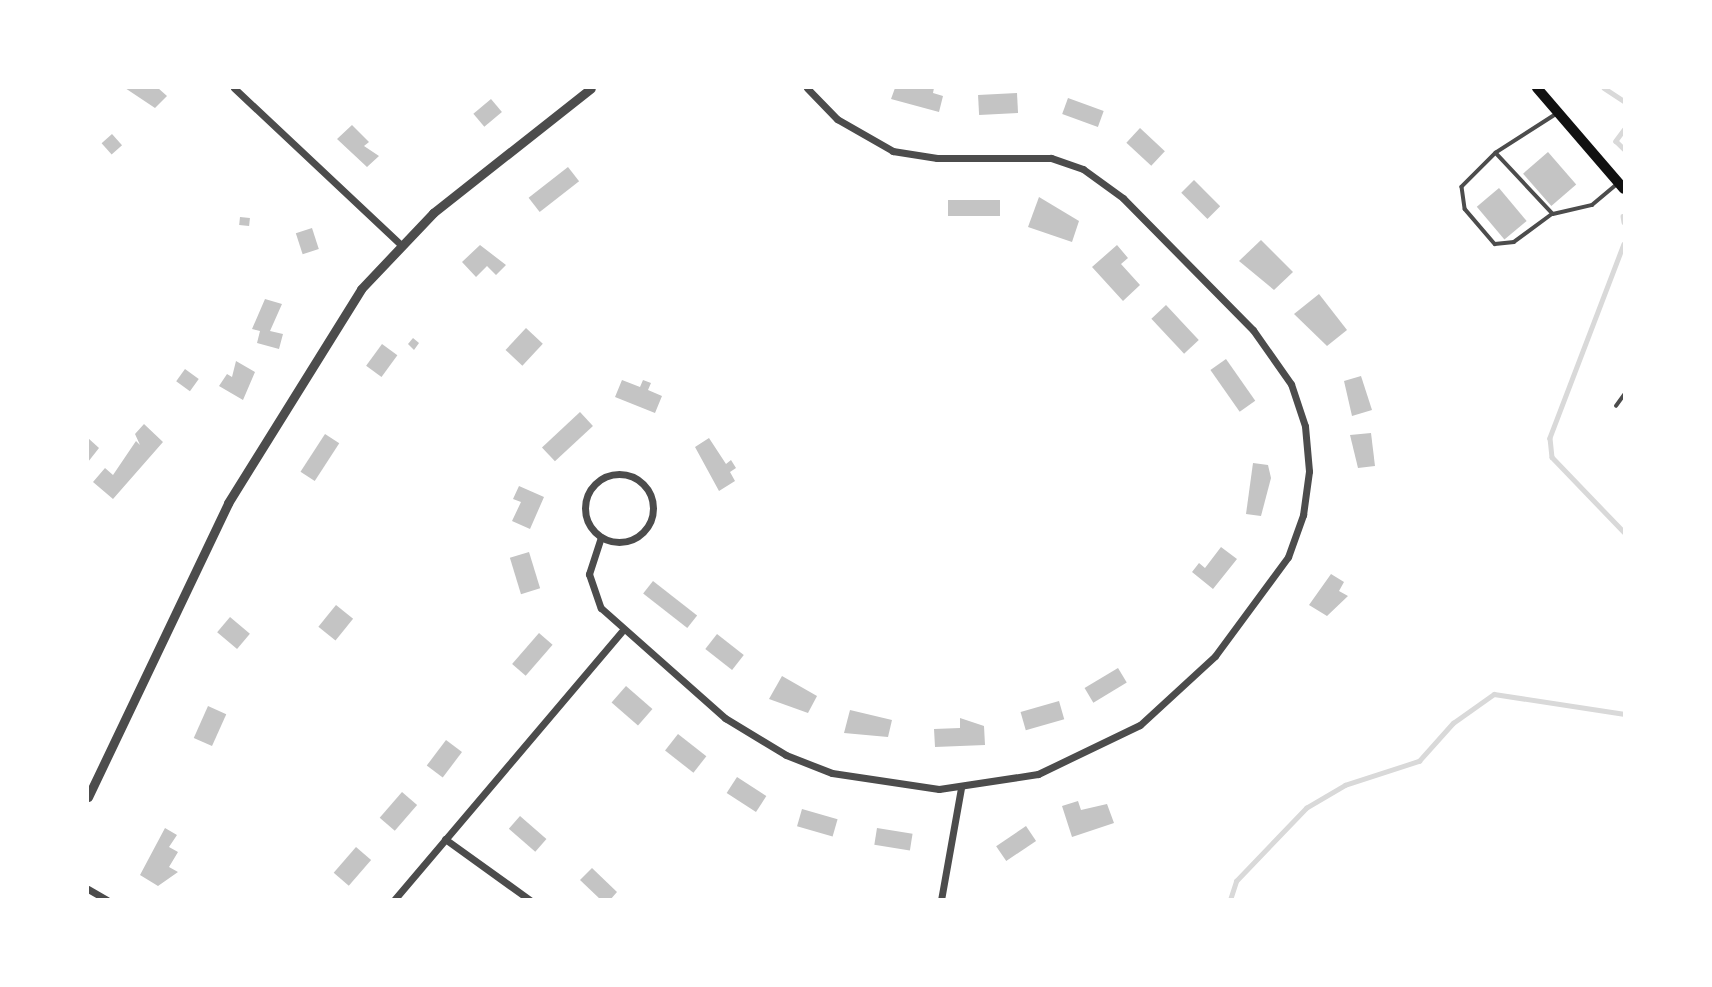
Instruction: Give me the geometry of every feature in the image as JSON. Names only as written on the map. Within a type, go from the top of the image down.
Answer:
[{"type":"main road","points":[[1536,88],[1622,186]]},
{"type":"street","points":[[234,88],[399,243]]},
{"type":"street","points":[[88,795],[228,503],[361,289],[399,243],[591,88]]},
{"type":"street","points":[[601,537],[591,562],[590,587],[621,632],[725,718],[786,755],[871,783],[961,788],[1038,774],[1091,754],[1140,725],[1198,674],[1260,601],[1293,547],[1307,493],[1305,426],[1268,346],[1097,177],[1043,157],[937,158],[893,151],[837,120],[807,88]]},
{"type":"street","points":[[612,474],[637,478],[653,505],[646,529],[625,542],[601,537],[586,518],[587,494],[612,474]]},
{"type":"street","points":[[394,900],[621,632]]},
{"type":"street","points":[[941,900],[961,788]]},
{"type":"street","points":[[445,839],[530,900]]},
{"type":"street","points":[[88,889],[107,900]]},
{"type":"lane","points":[[1559,113],[1496,153],[1462,187],[1465,209],[1495,244],[1514,242],[1553,214],[1592,205],[1622,186]]},
{"type":"lane","points":[[1496,153],[1553,214]]},
{"type":"lane","points":[[1616,406],[1625,394]]},
{"type":"building","points":[[125,88],[158,88],[167,96],[155,108]]},
{"type":"building","points":[[895,88],[934,88],[933,93],[943,96],[939,112],[891,99]]},
{"type":"building","points":[[1017,93],[1018,113],[979,115],[978,95]]},
{"type":"building","points":[[1068,98],[1104,111],[1098,127],[1062,114]]},
{"type":"building","points":[[491,99],[502,112],[484,127],[473,114]]},
{"type":"building","points":[[352,125],[369,142],[364,146],[379,156],[367,167],[337,139]]},
{"type":"building","points":[[1140,128],[1165,151],[1151,166],[1126,143]]},
{"type":"building","points":[[112,134],[122,145],[112,155],[102,143]]},
{"type":"building","points":[[1548,152],[1576,184],[1551,206],[1523,174]]},
{"type":"building","points":[[568,167],[579,181],[540,212],[529,198]]},
{"type":"building","points":[[1194,180],[1220,206],[1207,219],[1181,193]]},
{"type":"building","points":[[1499,188],[1527,221],[1504,240],[1477,207]]},
{"type":"building","points":[[1039,197],[1079,221],[1072,242],[1028,227]]},
{"type":"building","points":[[948,200],[1000,200],[1000,216],[948,216]]},
{"type":"building","points":[[240,217],[250,218],[249,226],[239,225]]},
{"type":"building","points":[[312,228],[319,249],[303,254],[296,233]]},
{"type":"building","points":[[1261,240],[1293,272],[1274,290],[1239,261]]},
{"type":"building","points":[[480,245],[506,265],[496,275],[487,266],[476,277],[462,262]]},
{"type":"building","points":[[1117,245],[1128,258],[1121,264],[1140,285],[1123,301],[1092,267]]},
{"type":"building","points":[[1319,294],[1347,330],[1327,346],[1294,314]]},
{"type":"building","points":[[265,299],[282,304],[270,331],[283,334],[279,349],[257,343],[260,331],[252,329]]},
{"type":"building","points":[[1166,305],[1199,340],[1184,354],[1151,319]]},
{"type":"building","points":[[526,328],[543,344],[522,366],[506,350]]},
{"type":"building","points":[[413,338],[419,343],[414,350],[408,344]]},
{"type":"building","points":[[382,344],[397,355],[382,377],[366,366]]},
{"type":"building","points":[[1226,359],[1255,401],[1240,412],[1210,370]]},
{"type":"building","points":[[236,361],[255,372],[243,400],[219,386],[227,374],[232,377]]},
{"type":"building","points":[[185,369],[199,379],[190,391],[176,381]]},
{"type":"building","points":[[1361,376],[1372,410],[1352,416],[1344,381]]},
{"type":"building","points":[[622,380],[640,387],[643,380],[651,383],[648,390],[662,396],[655,413],[615,397]]},
{"type":"building","points":[[580,412],[593,426],[555,461],[542,447]]},
{"type":"building","points":[[144,424],[163,442],[113,499],[93,482],[105,468],[113,475],[136,441],[140,445],[135,434]]},
{"type":"building","points":[[1371,433],[1375,466],[1358,468],[1350,435]]},
{"type":"building","points":[[325,434],[339,443],[315,481],[300,472]]},
{"type":"building","points":[[88,438],[99,448],[88,462]]},
{"type":"building","points":[[709,438],[726,464],[731,460],[736,468],[730,472],[735,481],[719,491],[695,447]]},
{"type":"building","points":[[1253,463],[1268,465],[1271,478],[1261,516],[1246,514]]},
{"type":"building","points":[[519,486],[544,497],[530,529],[512,521],[521,502],[513,499]]},
{"type":"building","points":[[1221,547],[1237,559],[1213,589],[1192,572],[1199,563],[1205,568]]},
{"type":"building","points":[[529,552],[540,588],[521,594],[510,558]]},
{"type":"building","points":[[1331,574],[1344,582],[1339,591],[1348,596],[1327,616],[1309,605]]},
{"type":"building","points":[[653,581],[697,615],[687,628],[643,594]]},
{"type":"building","points":[[336,605],[353,619],[335,641],[318,627]]},
{"type":"building","points":[[230,617],[250,634],[237,649],[217,632]]},
{"type":"building","points":[[539,633],[553,645],[526,676],[512,664]]},
{"type":"building","points":[[717,634],[744,655],[732,670],[705,649]]},
{"type":"building","points":[[1118,668],[1127,683],[1093,703],[1085,688]]},
{"type":"building","points":[[782,676],[817,696],[808,713],[769,699]]},
{"type":"building","points":[[626,686],[652,709],[638,726],[612,703]]},
{"type":"building","points":[[1059,701],[1064,719],[1026,730],[1021,712]]},
{"type":"building","points":[[208,706],[226,714],[212,746],[194,738]]},
{"type":"building","points":[[850,710],[892,720],[888,737],[844,733]]},
{"type":"building","points":[[960,718],[984,726],[985,745],[935,747],[934,729],[960,728]]},
{"type":"building","points":[[678,734],[706,756],[693,773],[665,751]]},
{"type":"building","points":[[446,740],[462,752],[443,778],[427,766]]},
{"type":"building","points":[[737,777],[766,796],[756,812],[727,793]]},
{"type":"building","points":[[402,792],[417,805],[395,831],[380,818]]},
{"type":"building","points":[[1078,801],[1081,810],[1107,804],[1114,823],[1072,837],[1062,806]]},
{"type":"building","points":[[802,809],[838,819],[833,837],[797,826]]},
{"type":"building","points":[[520,816],[546,839],[535,852],[509,829]]},
{"type":"building","points":[[1026,826],[1036,841],[1006,861],[996,846]]},
{"type":"building","points":[[165,828],[177,835],[169,847],[178,852],[169,867],[178,872],[158,886],[140,875]]},
{"type":"building","points":[[877,828],[913,834],[910,850],[874,845]]},
{"type":"building","points":[[356,847],[371,860],[349,886],[334,873]]},
{"type":"building","points":[[592,868],[617,892],[610,900],[601,900],[580,880]]},
{"type":"waterway","points":[[1604,88],[1624,101]]},
{"type":"waterway","points":[[1624,130],[1616,141],[1624,149]]},
{"type":"waterway","points":[[1623,216],[1624,222]]},
{"type":"waterway","points":[[1624,244],[1550,438],[1552,457],[1624,532]]},
{"type":"waterway","points":[[1230,900],[1236,881],[1306,808],[1345,785],[1419,761],[1453,723],[1494,694],[1624,714]]}]
